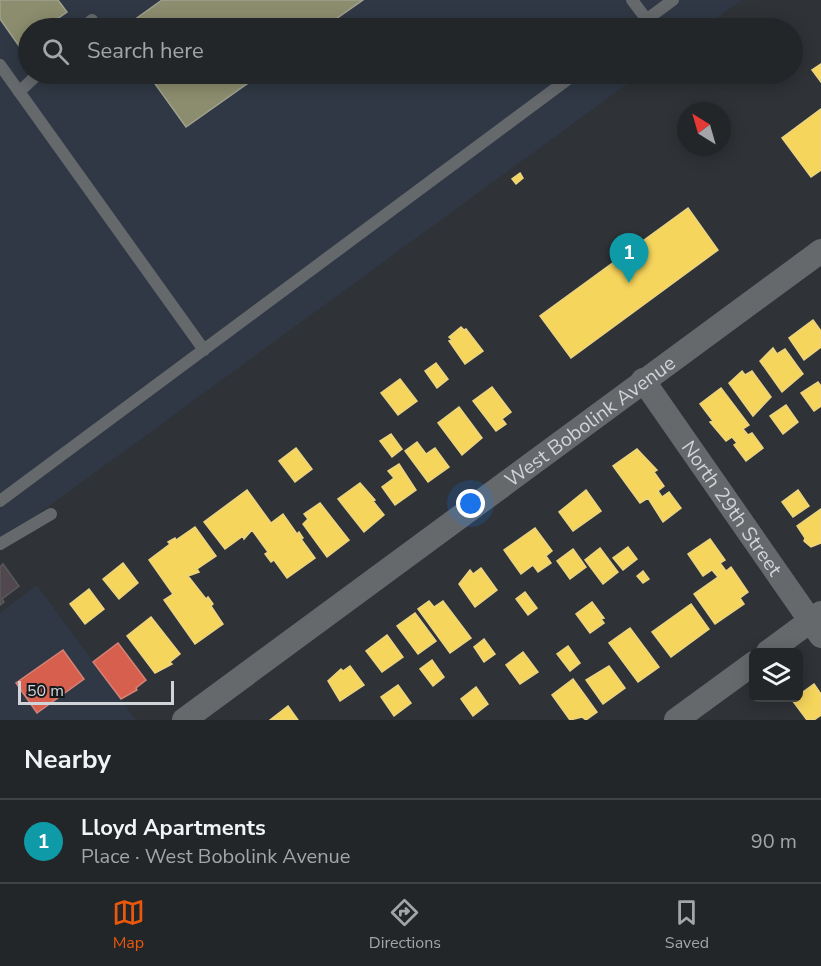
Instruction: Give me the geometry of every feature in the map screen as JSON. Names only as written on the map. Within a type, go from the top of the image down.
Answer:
[{"type":"street","name":"West Bobolink Avenue","points":[[184,720],[821,251]]},
{"type":"street","name":"North 29th Street","points":[[643,380],[817,623]]},
{"type":"street","points":[[775,648],[817,623]]},
{"type":"street","points":[[676,720],[749,666]]},
{"type":"lane","points":[[632,0],[646,18]]},
{"type":"lane","points":[[650,18],[674,0]]},
{"type":"lane","points":[[0,65],[204,350]]},
{"type":"lane","points":[[20,92],[28,84]]},
{"type":"lane","points":[[0,501],[562,84]]},
{"type":"lane","points":[[0,544],[51,514]]},
{"type":"shaded area","points":[[0,0],[742,0],[717,18],[18,18],[18,84],[627,84],[0,542]]},
{"type":"shaded area","points":[[37,585],[136,720],[0,720],[0,613]]},
{"type":"building: Homes","points":[[821,64],[821,82],[812,70]]},
{"type":"building: Homes","points":[[821,109],[821,170],[811,177],[782,138]]},
{"type":"building: Homes","points":[[520,173],[523,178],[516,184],[512,179]]},
{"type":"building: Homes","points":[[688,208],[718,250],[571,358],[540,316]]},
{"type":"building: Homes","points":[[813,320],[821,331],[821,347],[804,360],[789,338]]},
{"type":"building: Homes","points":[[461,327],[466,329],[483,351],[465,364],[449,341],[452,340],[449,337]]},
{"type":"building: Homes","points":[[773,348],[777,354],[785,349],[803,374],[782,392],[760,361]]},
{"type":"building: Homes","points":[[436,363],[448,379],[437,388],[425,371]]},
{"type":"building: Homes","points":[[742,371],[745,375],[752,371],[771,397],[753,416],[729,383]]},
{"type":"building: Homes","points":[[400,379],[417,401],[398,415],[381,393]]},
{"type":"building: Homes","points":[[818,382],[821,386],[821,406],[814,411],[801,393]]},
{"type":"building: Homes","points":[[492,387],[511,412],[502,419],[506,424],[496,431],[473,401]]},
{"type":"building: Homes","points":[[721,388],[749,425],[743,429],[748,435],[752,433],[763,448],[746,461],[734,445],[737,443],[732,437],[726,441],[710,422],[713,421],[700,404]]},
{"type":"building: Homes","points":[[786,405],[798,422],[783,434],[770,416]]},
{"type":"building: Homes","points":[[459,407],[482,438],[462,455],[438,423]]},
{"type":"building: Homes","points":[[391,434],[402,449],[392,457],[380,441]]},
{"type":"building: Homes","points":[[417,442],[426,454],[435,448],[449,467],[428,482],[405,451]]},
{"type":"building: Homes","points":[[296,448],[312,469],[295,482],[279,461]]},
{"type":"building: Homes","points":[[637,449],[657,470],[654,472],[664,486],[658,491],[662,497],[669,492],[681,508],[663,522],[648,498],[640,503],[613,466]]},
{"type":"building: Homes","points":[[399,464],[416,490],[395,505],[382,487],[394,478],[388,471]]},
{"type":"building: Homes","points":[[360,483],[384,515],[364,532],[338,499]]},
{"type":"building: Homes","points":[[247,490],[271,523],[283,514],[297,534],[299,532],[303,538],[301,539],[315,558],[287,578],[274,560],[271,562],[265,554],[268,552],[252,530],[244,539],[243,536],[225,549],[204,522]]},
{"type":"building: Homes","points":[[586,490],[601,511],[573,531],[559,512]]},
{"type":"building: Homes","points":[[798,490],[809,506],[793,517],[782,502]]},
{"type":"building: Homes","points":[[320,503],[349,540],[327,557],[303,524],[308,519],[304,514]]},
{"type":"building: Homes","points":[[821,509],[821,543],[811,547],[804,541],[805,538],[797,526]]},
{"type":"building: Homes","points":[[195,527],[216,556],[197,569],[199,572],[188,576],[206,599],[208,597],[223,624],[195,644],[164,600],[173,594],[149,560],[170,544],[168,542],[175,538],[176,540]]},
{"type":"building: Homes","points":[[535,528],[552,551],[546,556],[551,563],[538,572],[533,565],[521,574],[504,550]]},
{"type":"building: Homes","points":[[710,539],[725,560],[720,563],[726,571],[731,567],[748,592],[740,598],[744,604],[715,624],[694,594],[718,577],[712,570],[703,576],[688,554]]},
{"type":"building: Homes","points":[[628,547],[637,559],[623,570],[613,558]]},
{"type":"building: Homes","points":[[600,548],[618,572],[603,584],[585,560]]},
{"type":"building: Homes","points":[[573,549],[586,567],[570,579],[557,561]]},
{"type":"building: Homes","points":[[123,563],[138,583],[119,599],[103,579]]},
{"type":"building: Homes","points":[[481,568],[497,590],[475,607],[459,584],[470,570],[473,574]]},
{"type":"building: Homes","points":[[643,571],[649,579],[643,583],[637,576]]},
{"type":"building: Homes","points":[[89,589],[104,609],[85,624],[70,604]]},
{"type":"building: Homes","points":[[525,592],[537,608],[528,615],[516,599]]},
{"type":"building: Homes","points":[[429,601],[434,607],[443,601],[471,638],[450,653],[418,609]]},
{"type":"building: Homes","points":[[592,602],[604,618],[601,619],[604,623],[590,633],[576,614]]},
{"type":"building: Homes","points":[[691,604],[709,629],[671,657],[652,632]]},
{"type":"building: Homes","points":[[415,613],[436,641],[418,654],[397,626]]},
{"type":"building: Homes","points":[[151,617],[180,654],[170,662],[172,664],[155,673],[127,636]]},
{"type":"building: Homes","points":[[630,628],[659,667],[638,682],[609,643]]},
{"type":"building: Homes","points":[[387,635],[403,657],[382,672],[366,651]]},
{"type":"building: Homes","points":[[484,639],[495,654],[484,662],[474,647]]},
{"type":"building: Homes","points":[[568,646],[580,663],[570,671],[557,654]]},
{"type":"building: Homes","points":[[523,652],[538,672],[520,684],[506,665]]},
{"type":"building: Homes","points":[[432,660],[444,677],[433,686],[420,669]]},
{"type":"building: Homes","points":[[350,666],[364,685],[340,701],[328,681],[341,669],[343,671]]},
{"type":"building: Homes","points":[[609,666],[625,688],[603,704],[586,680]]},
{"type":"building: Homes","points":[[573,679],[597,712],[586,720],[582,717],[570,720],[552,695]]},
{"type":"building: Homes","points":[[814,684],[821,694],[821,715],[814,720],[807,720],[794,702],[803,702],[803,692]]},
{"type":"building: Homes","points":[[398,685],[411,703],[394,716],[381,697]]},
{"type":"building: Homes","points":[[476,687],[488,704],[473,716],[461,699]]},
{"type":"building: Homes","points":[[288,706],[298,720],[270,720]]},
{"type":"building: Shops","points":[[118,643],[146,680],[136,688],[137,690],[121,699],[93,662]]},
{"type":"building: Shops","points":[[63,650],[84,679],[37,713],[16,683]]},
{"type":"building: Industry","points":[[0,0],[58,0],[67,12],[58,18],[18,18],[18,45],[0,19]]},
{"type":"building: Industry","points":[[162,0],[363,0],[337,18],[137,18]]},
{"type":"building: Industry","points":[[155,84],[247,84],[186,127]]},
{"type":"building: Other","points":[[3,564],[19,586],[2,599],[4,602],[0,605],[0,567]]},
{"type":"place","name":"Lloyd Apartments","points":[[629,283]]}]
